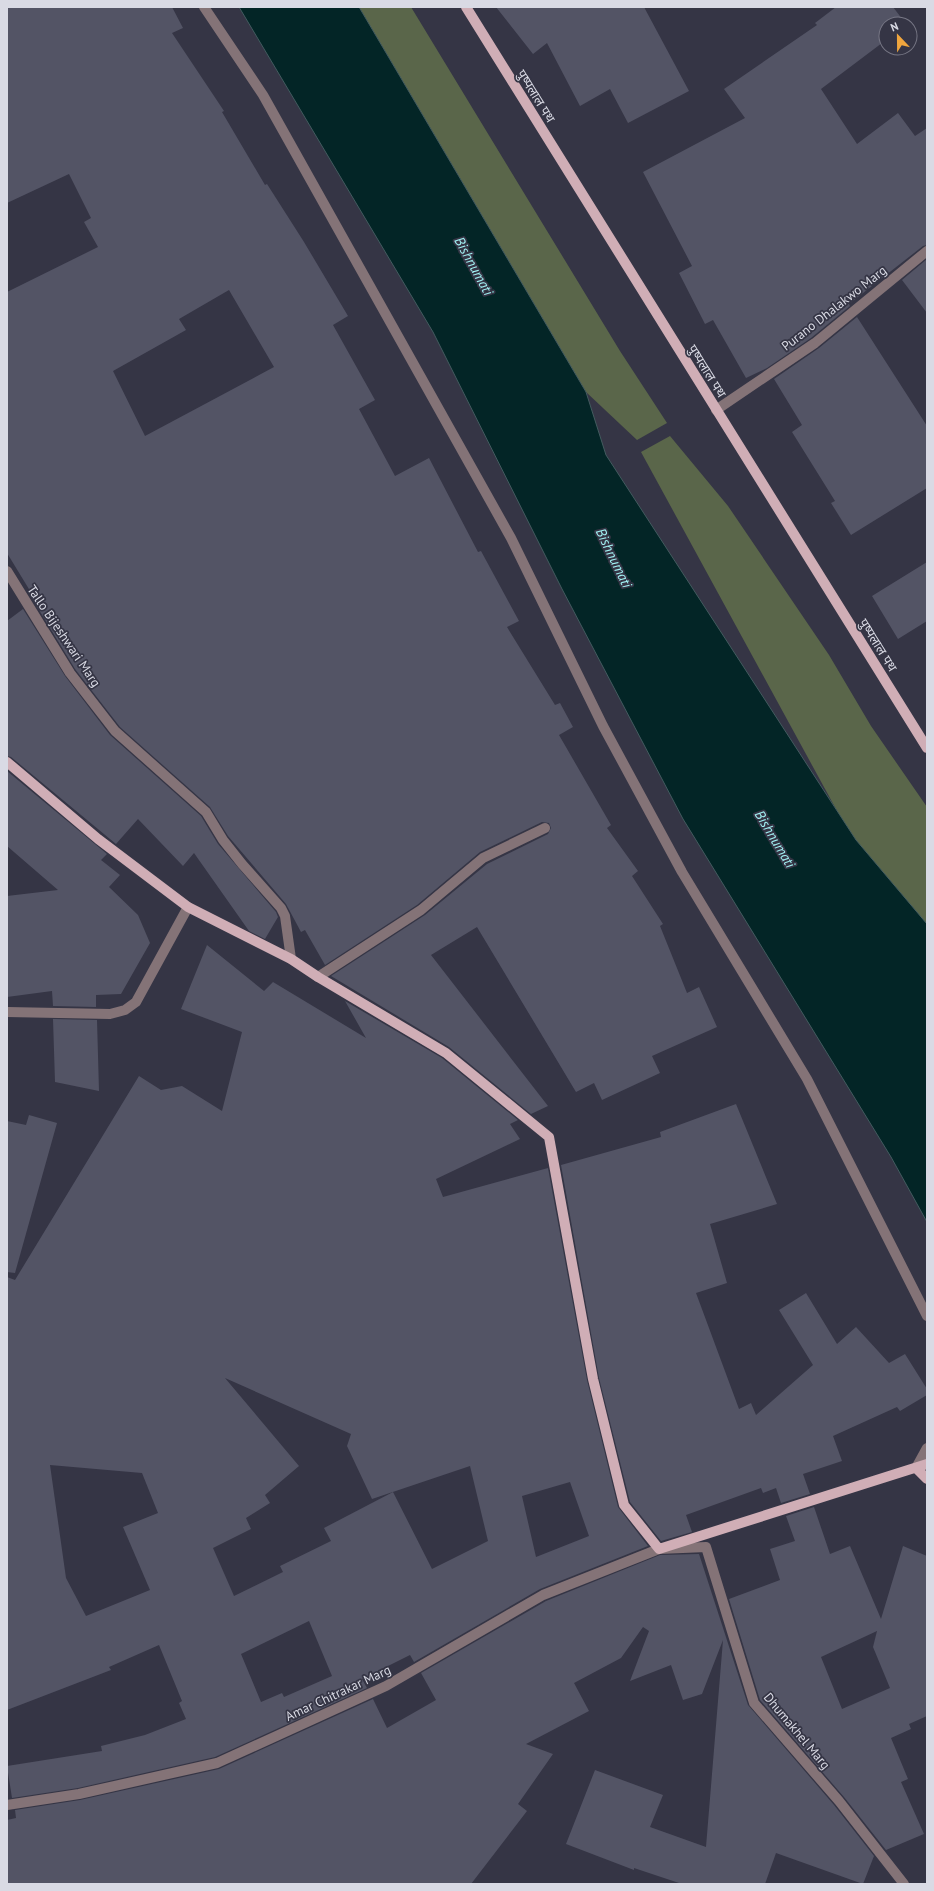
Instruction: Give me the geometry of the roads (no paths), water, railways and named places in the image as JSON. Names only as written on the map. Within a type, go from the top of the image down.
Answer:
[{"type":"main road","name":"पुष्पलाल पथ","points":[[466,7],[927,748]]},
{"type":"main road","points":[[7,762],[98,839],[188,907],[291,959],[318,977],[446,1053],[549,1137],[593,1379],[624,1505],[659,1549],[927,1464]]},
{"type":"main road","points":[[916,1468],[927,1479]]},
{"type":"street","points":[[204,7],[263,95],[508,531],[603,726],[682,872],[807,1080],[927,1316]]},
{"type":"street","name":"Purano Dhalakwo Marg","points":[[716,410],[815,343],[927,251]]},
{"type":"street","name":"Tallo Bijeshwari Marg","points":[[7,571],[70,674],[115,731],[206,812],[223,840],[281,908],[285,916],[291,959]]},
{"type":"street","points":[[318,977],[420,910],[483,858],[545,828]]},
{"type":"street","points":[[7,1012],[110,1014],[125,1010],[136,1002],[188,907]]},
{"type":"street","points":[[916,1468],[927,1448]]},
{"type":"street","name":"Dhumakhel Marg","points":[[659,1549],[706,1547],[754,1703],[839,1801],[904,1884]]},
{"type":"street","name":"Amar Chitrakar Marg","points":[[7,1805],[79,1794],[217,1763],[386,1686],[543,1595],[659,1549]]},
{"type":"water","name":"Bishnumati","points":[[239,7],[359,7],[586,392],[606,455],[856,840],[927,924],[927,1222],[891,1157],[683,819],[562,589],[433,332]]}]
